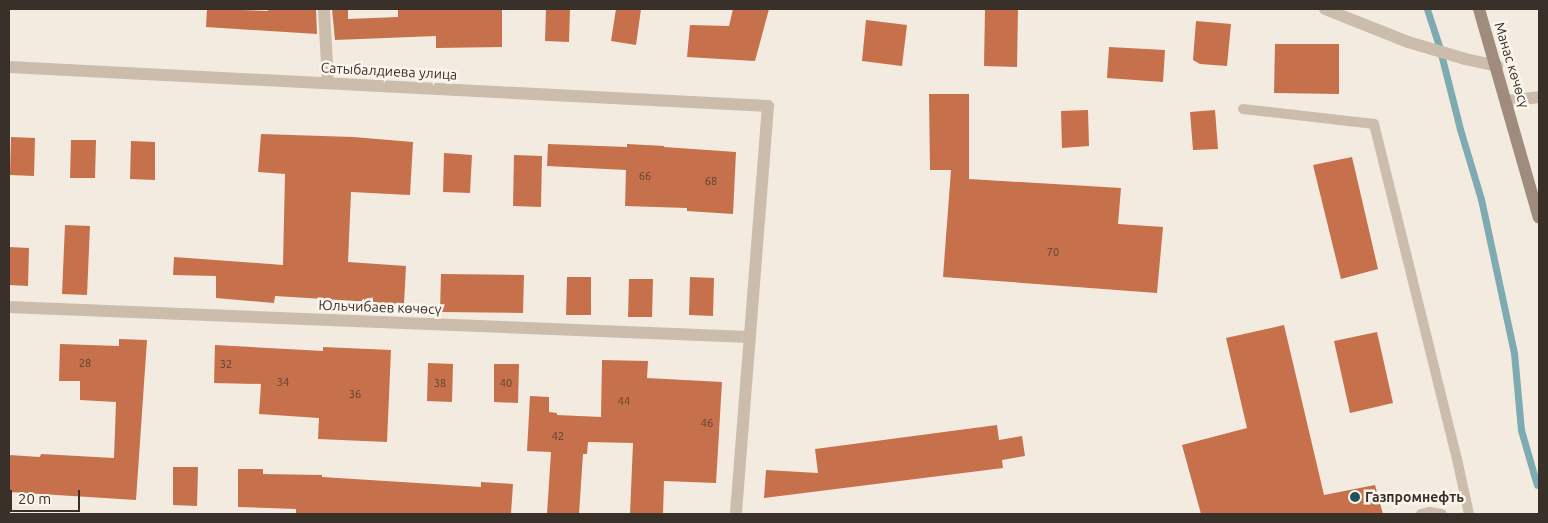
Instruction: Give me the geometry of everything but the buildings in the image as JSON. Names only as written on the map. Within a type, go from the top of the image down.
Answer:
[{"type":"main road","name":"Манас көчөсү","points":[[1479,9],[1497,66],[1539,218]]},
{"type":"street","points":[[324,9],[328,83]]},
{"type":"street","points":[[1325,9],[1408,42],[1465,60],[1497,66]]},
{"type":"street","name":"Сатыбалдиева улица","points":[[9,67],[768,106],[749,337]]},
{"type":"street","points":[[1507,101],[1539,97]]},
{"type":"street","name":"Юльчибаев көчөсү","points":[[9,307],[749,337]]},
{"type":"street","points":[[736,514],[749,337]]},
{"type":"lane","points":[[1243,108],[1374,124],[1469,514]]},
{"type":"lane","points":[[1421,514],[1429,512],[1442,514]]},
{"type":"waterway","points":[[1427,9],[1481,199],[1514,353],[1521,430],[1537,485]]},
{"type":"place","name":"Газпромнефть","points":[[1355,497]]}]
